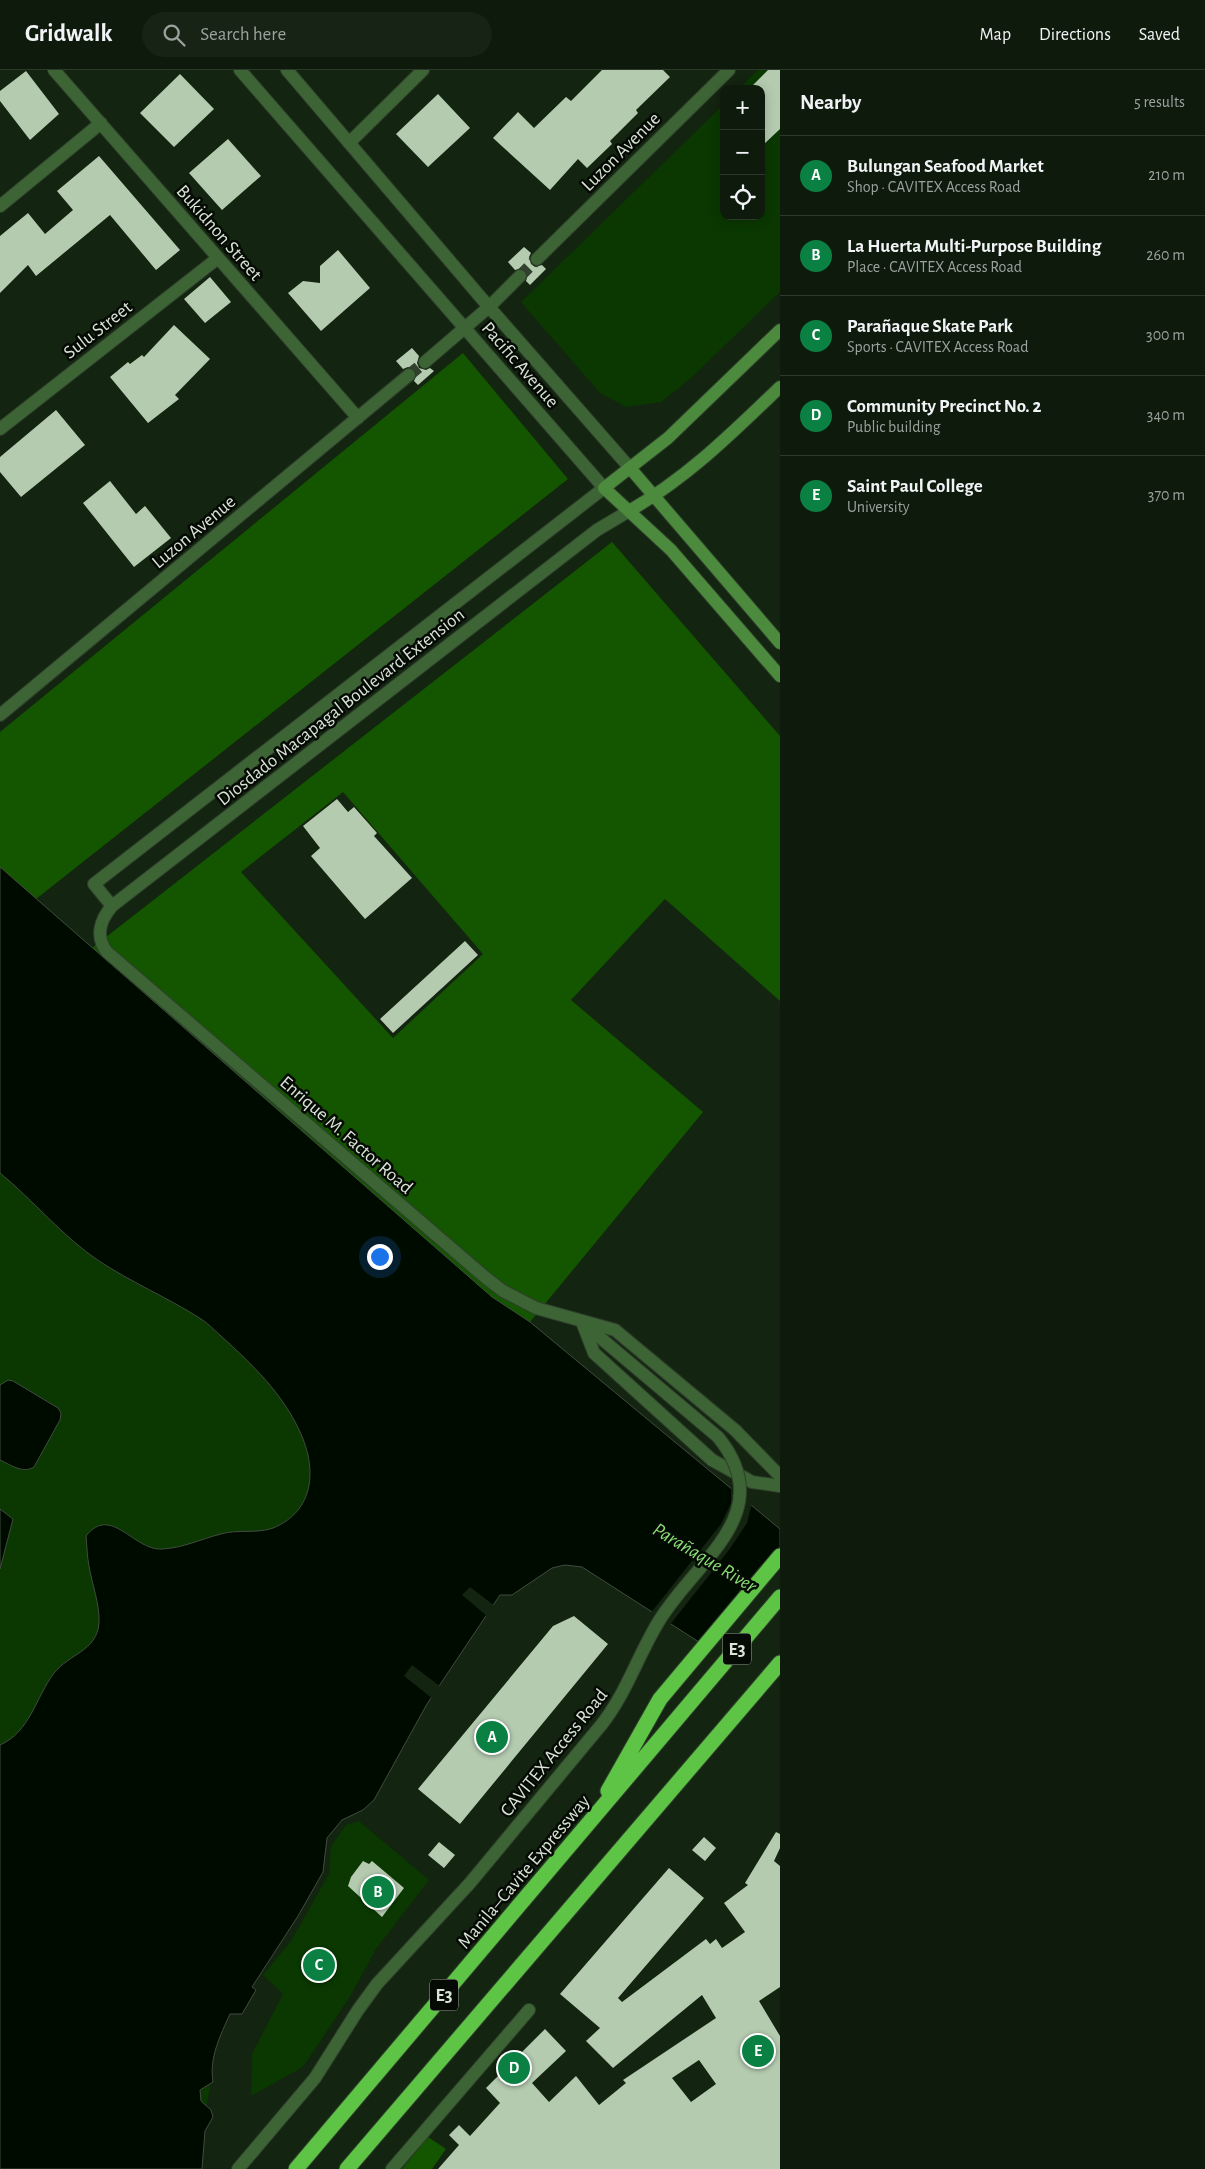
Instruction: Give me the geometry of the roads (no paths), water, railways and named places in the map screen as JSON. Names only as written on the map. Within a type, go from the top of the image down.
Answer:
[{"type":"highway","points":[[592,1821],[660,1699],[780,1556]]},
{"type":"highway","name":"Manila–Cavite Expressway","points":[[296,2169],[780,1597]]},
{"type":"highway","name":"E3","points":[[347,2169],[780,1663]]},
{"type":"main road","points":[[604,488],[668,438],[780,330]]},
{"type":"main road","points":[[629,511],[655,497],[694,468],[780,388]]},
{"type":"main road","name":"Pacific Avenue","points":[[630,468],[780,643]]},
{"type":"main road","name":"Pacific Avenue","points":[[604,488],[671,550],[780,676]]},
{"type":"street","name":"Bukidnon Street","points":[[54,70],[358,418]]},
{"type":"street","name":"Pacific Avenue","points":[[240,70],[604,488]]},
{"type":"street","name":"Pacific Avenue","points":[[287,70],[489,307],[630,468]]},
{"type":"street","points":[[349,142],[423,70]]},
{"type":"street","name":"Luzon Avenue","points":[[537,259],[729,70]]},
{"type":"street","points":[[0,206],[101,123]]},
{"type":"street","name":"Sulu Street","points":[[0,429],[218,258]]},
{"type":"street","points":[[425,362],[466,328],[520,276]]},
{"type":"street","name":"Luzon Avenue","points":[[0,715],[409,375]]},
{"type":"street","name":"Diosdado Macapagal Boulevard Extension","points":[[112,906],[94,884],[604,488]]},
{"type":"street","name":"Diosdado Macapagal Boulevard Extension","points":[[103,947],[100,938],[100,925],[112,906],[597,530],[629,511]]},
{"type":"street","name":"Enrique M. Factor Road","points":[[103,947],[486,1278],[520,1301],[552,1314],[616,1330],[735,1430],[780,1476]]},
{"type":"street","points":[[582,1322],[594,1354],[712,1460],[752,1482],[780,1486]]},
{"type":"street","name":"CAVITEX Access Road","points":[[238,2169],[315,2078],[358,2010],[377,1984],[434,1923],[602,1724],[623,1694],[650,1635],[666,1610],[721,1544],[737,1518],[742,1494],[740,1471],[735,1458],[718,1437],[582,1322]]},
{"type":"street","points":[[392,2169],[529,2010]]},
{"type":"water","name":"Parañaque River","points":[[0,867],[492,1297],[530,1322],[780,1529],[780,1694],[582,1567],[565,1565],[552,1568],[512,1595],[500,1595],[427,1704],[374,1800],[363,1810],[342,1820],[327,1838],[323,1872],[298,1916],[252,1987],[256,1990],[242,2014],[230,2014],[214,2056],[213,2082],[200,2090],[201,2101],[211,2110],[213,2117],[205,2131],[202,2169],[0,2169],[0,1745],[19,1732],[54,1673],[88,1646],[97,1632],[99,1623],[98,1609],[88,1562],[86,1536],[95,1527],[104,1525],[114,1527],[152,1548],[162,1549],[185,1545],[227,1533],[267,1530],[287,1520],[297,1511],[304,1500],[309,1487],[309,1460],[300,1432],[285,1405],[266,1380],[233,1347],[201,1319],[99,1261],[61,1230],[0,1173]]},
{"type":"water","points":[[8,1380],[13,1381],[58,1408],[61,1413],[60,1420],[34,1467],[26,1470],[0,1460],[0,1385]]},
{"type":"water","points":[[0,1509],[13,1519],[0,1569]]},
{"type":"tunnel","points":[[520,276],[537,259]]},
{"type":"tunnel","points":[[409,375],[425,362]]},
{"type":"place","name":"Bulungan Seafood Market","points":[[492,1737]]},
{"type":"place","name":"La Huerta Multi-Purpose Building","points":[[378,1892]]},
{"type":"place","name":"Parañaque Skate Park","points":[[319,1965]]},
{"type":"place","name":"Saint Paul College","points":[[758,2051]]},
{"type":"place","name":"Community Precinct No. 2","points":[[514,2068]]}]
